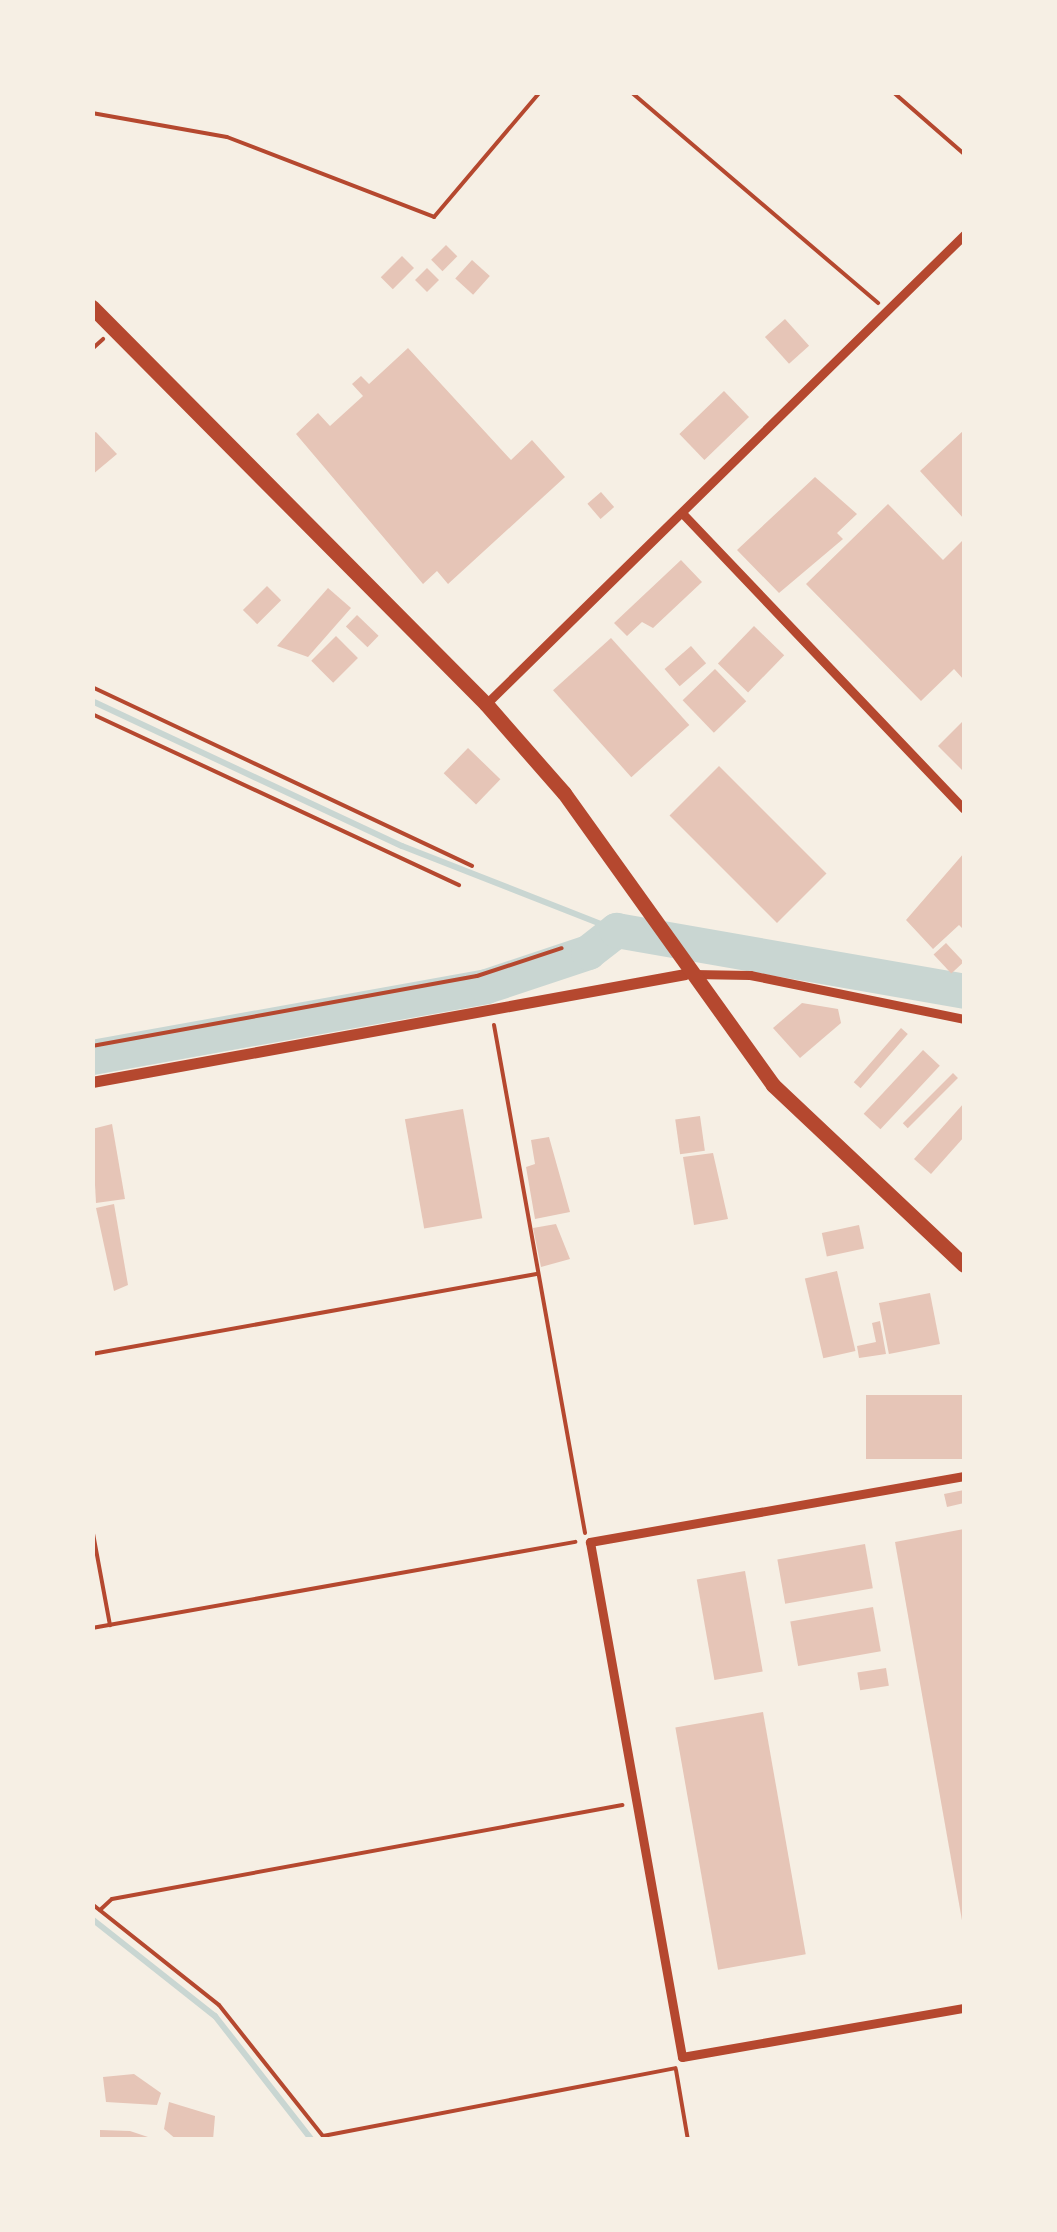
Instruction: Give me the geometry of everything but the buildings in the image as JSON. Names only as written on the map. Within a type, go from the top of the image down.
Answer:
[{"type":"highway","points":[[92,307],[486,704],[564,793],[683,971],[773,1085],[964,1265]]},
{"type":"street","points":[[486,704],[890,313],[964,235]]},
{"type":"street","points":[[683,514],[964,809]]},
{"type":"street","points":[[92,1082],[683,971],[750,975],[964,1020]]},
{"type":"street","points":[[964,1476],[588,1541],[682,2057],[964,2008]]},
{"type":"path","points":[[92,113],[228,137],[434,217],[540,92]]},
{"type":"path","points":[[631,92],[890,313]]},
{"type":"path","points":[[893,92],[964,154]]},
{"type":"path","points":[[92,687],[472,866]]},
{"type":"path","points":[[92,714],[459,885]]},
{"type":"path","points":[[92,1046],[477,976],[562,948]]},
{"type":"path","points":[[92,1628],[588,1541],[491,1010]]},
{"type":"path","points":[[92,1354],[538,1274]]},
{"type":"path","points":[[92,1528],[110,1625]]},
{"type":"path","points":[[100,1910],[112,1898],[637,1802]]},
{"type":"path","points":[[92,1904],[219,2005],[324,2138],[675,2068]]},
{"type":"path","points":[[682,2057],[675,2068],[688,2140]]},
{"type":"waterway","points":[[92,701],[402,846],[616,930]]},
{"type":"waterway","points":[[92,1057],[486,986],[588,952],[616,930],[964,991]]},
{"type":"waterway","points":[[92,1919],[215,2016],[312,2140]]}]
